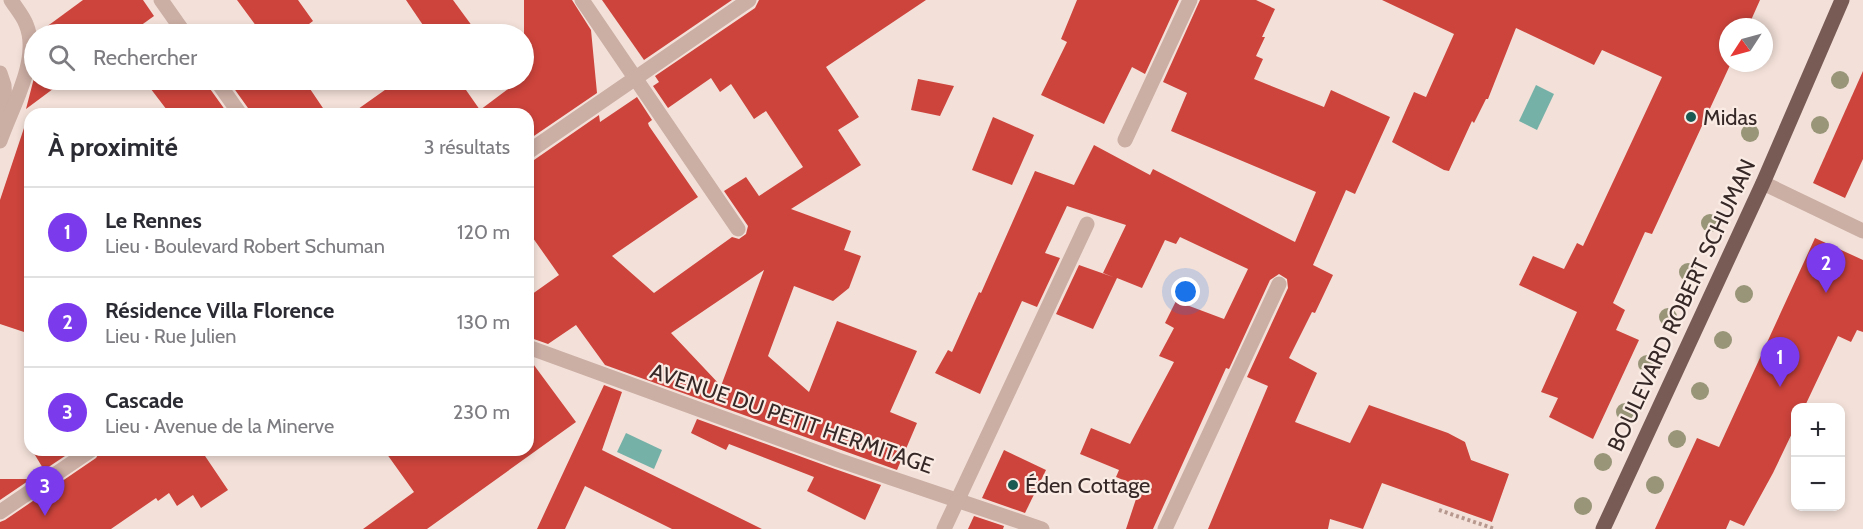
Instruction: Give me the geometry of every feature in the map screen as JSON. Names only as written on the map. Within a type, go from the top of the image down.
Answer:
[{"type":"main road","name":"BOULEVARD ROBERT SCHUMAN","points":[[1603,529],[1763,183],[1842,0]]},
{"type":"street","points":[[11,0],[26,24]]},
{"type":"street","points":[[161,0],[178,24]]},
{"type":"street","points":[[582,0],[738,229]]},
{"type":"street","points":[[534,148],[749,0]]},
{"type":"street","points":[[1125,140],[1190,0]]},
{"type":"street","points":[[0,73],[4,85],[6,123]]},
{"type":"street","points":[[0,141],[19,95],[24,74]]},
{"type":"street","points":[[223,90],[236,108]]},
{"type":"street","points":[[1763,183],[1863,231]]},
{"type":"street","points":[[944,529],[1087,224]]},
{"type":"street","points":[[1165,529],[1279,284]]},
{"type":"street","name":"AVENUE DU PETIT HERMITAGE","points":[[534,349],[838,460],[1042,529]]},
{"type":"street","points":[[0,512],[83,456]]},
{"type":"path","points":[[1439,510],[1495,529]]},
{"type":"water","points":[[1536,85],[1554,94],[1537,130],[1519,121]]},
{"type":"water","points":[[626,433],[662,450],[654,469],[617,452]]},
{"type":"building","points":[[83,0],[143,0],[154,16],[143,24],[50,24]]},
{"type":"building","points":[[237,0],[298,0],[313,21],[309,24],[255,24]]},
{"type":"building","points":[[406,0],[453,0],[471,24],[422,24]]},
{"type":"building","points":[[524,0],[572,0],[591,30],[597,93],[534,136],[534,108],[483,108],[507,90],[534,90],[534,24],[524,24]]},
{"type":"building","points":[[602,0],[732,0],[644,60]]},
{"type":"building","points":[[759,0],[926,0],[826,67],[859,117],[838,130],[861,165],[791,209],[851,231],[844,250],[861,256],[849,288],[833,301],[794,286],[768,356],[809,392],[837,321],[917,351],[890,412],[917,423],[897,470],[605,365],[576,325],[548,344],[534,339],[534,293],[559,275],[534,240],[534,160],[599,115],[600,122],[637,97],[652,120],[648,123],[649,126],[698,197],[612,256],[654,293],[732,237],[739,239],[746,234],[748,226],[724,191],[746,177],[759,196],[803,167],[766,111],[754,119],[731,84],[720,92],[711,78],[668,108],[653,86],[659,82],[655,76],[755,8]],"holes":[[[764,270],[721,386],[671,333]]]},
{"type":"building","points":[[1077,0],[1179,0],[1145,74],[1132,67],[1104,124],[1041,95],[1067,42],[1061,39]]},
{"type":"building","points":[[1200,0],[1256,0],[1275,9],[1256,56],[1263,59],[1254,79],[1324,107],[1331,90],[1390,117],[1355,194],[1346,190],[1313,265],[1333,275],[1315,313],[1312,312],[1289,358],[1317,373],[1295,422],[1350,443],[1369,405],[1448,433],[1465,442],[1471,460],[1509,474],[1492,522],[1382,483],[1363,529],[1330,519],[1328,529],[1208,529],[1268,386],[1247,377],[1288,288],[1287,279],[1279,274],[1270,280],[1229,369],[1226,368],[1153,529],[1126,529],[1140,487],[1116,477],[1119,470],[1080,454],[1091,428],[1130,444],[1174,362],[1159,356],[1174,328],[1165,323],[1176,301],[1224,319],[1248,269],[1180,237],[1176,244],[1165,240],[1142,288],[1117,278],[1093,329],[1056,314],[1079,265],[1113,277],[1103,273],[1126,225],[1067,206],[1045,253],[1060,258],[1037,307],[1022,301],[980,394],[935,373],[948,350],[952,352],[1035,171],[1074,185],[1094,145],[1150,175],[1153,169],[1295,242],[1316,192],[1171,131],[1187,93],[1163,82]]},
{"type":"building","points":[[1382,0],[1760,0],[1752,18],[1719,18],[1719,72],[1727,72],[1652,234],[1645,232],[1613,303],[1625,310],[1616,330],[1639,340],[1593,439],[1549,417],[1558,398],[1541,392],[1577,312],[1519,285],[1533,256],[1564,269],[1577,243],[1583,246],[1662,77],[1602,50],[1594,65],[1516,28],[1488,99],[1474,123],[1472,121],[1449,171],[1444,170],[1392,142],[1414,92],[1426,97],[1454,34]]},
{"type":"building","points":[[1863,71],[1863,159],[1845,198],[1813,183]]},
{"type":"building","points":[[918,79],[954,86],[940,116],[911,110]]},
{"type":"building","points":[[31,90],[52,90],[27,108]]},
{"type":"building","points":[[152,90],[211,90],[224,108],[165,108]]},
{"type":"building","points":[[235,90],[311,90],[323,108],[248,108]]},
{"type":"building","points":[[385,90],[466,90],[479,108],[359,108]]},
{"type":"building","points":[[993,117],[1034,135],[1012,185],[972,170]]},
{"type":"building","points":[[24,128],[24,332],[0,324],[0,200]]},
{"type":"building","points":[[1815,238],[1863,260],[1863,332],[1857,330],[1851,342],[1838,336],[1806,403],[1791,403],[1791,435],[1744,526],[1730,520],[1726,529],[1655,529],[1697,438],[1719,447]]},
{"type":"building","points":[[534,365],[576,422],[534,452]]},
{"type":"building","points":[[604,385],[622,392],[602,450],[762,529],[672,529],[585,486],[565,529],[537,529]]},
{"type":"building","points":[[697,419],[881,485],[865,520],[807,491],[814,477],[729,444],[726,450],[691,433]]},
{"type":"building","name":"Éden Cottage","points":[[1004,450],[1046,470],[1025,513],[982,498]]},
{"type":"building","points":[[36,456],[65,456],[44,470]]},
{"type":"building","points":[[97,456],[205,456],[228,490],[201,508],[193,495],[177,506],[169,493],[158,501],[156,498],[111,529],[0,529],[0,522]]},
{"type":"building","points":[[388,456],[529,456],[427,529],[363,529],[414,492]]},
{"type":"building","points":[[0,479],[31,479],[0,500]]},
{"type":"building","points":[[974,516],[1004,526],[1003,529],[968,529]]},
{"type":"place","name":"Midas","points":[[1691,117]]},
{"type":"place","name":"Résidence Villa Florence","points":[[1826,293]]},
{"type":"place","name":"Le Rennes","points":[[1780,387]]},
{"type":"place","name":"Éden Cottage","points":[[1013,485]]},
{"type":"place","name":"Cascade","points":[[45,516]]}]
